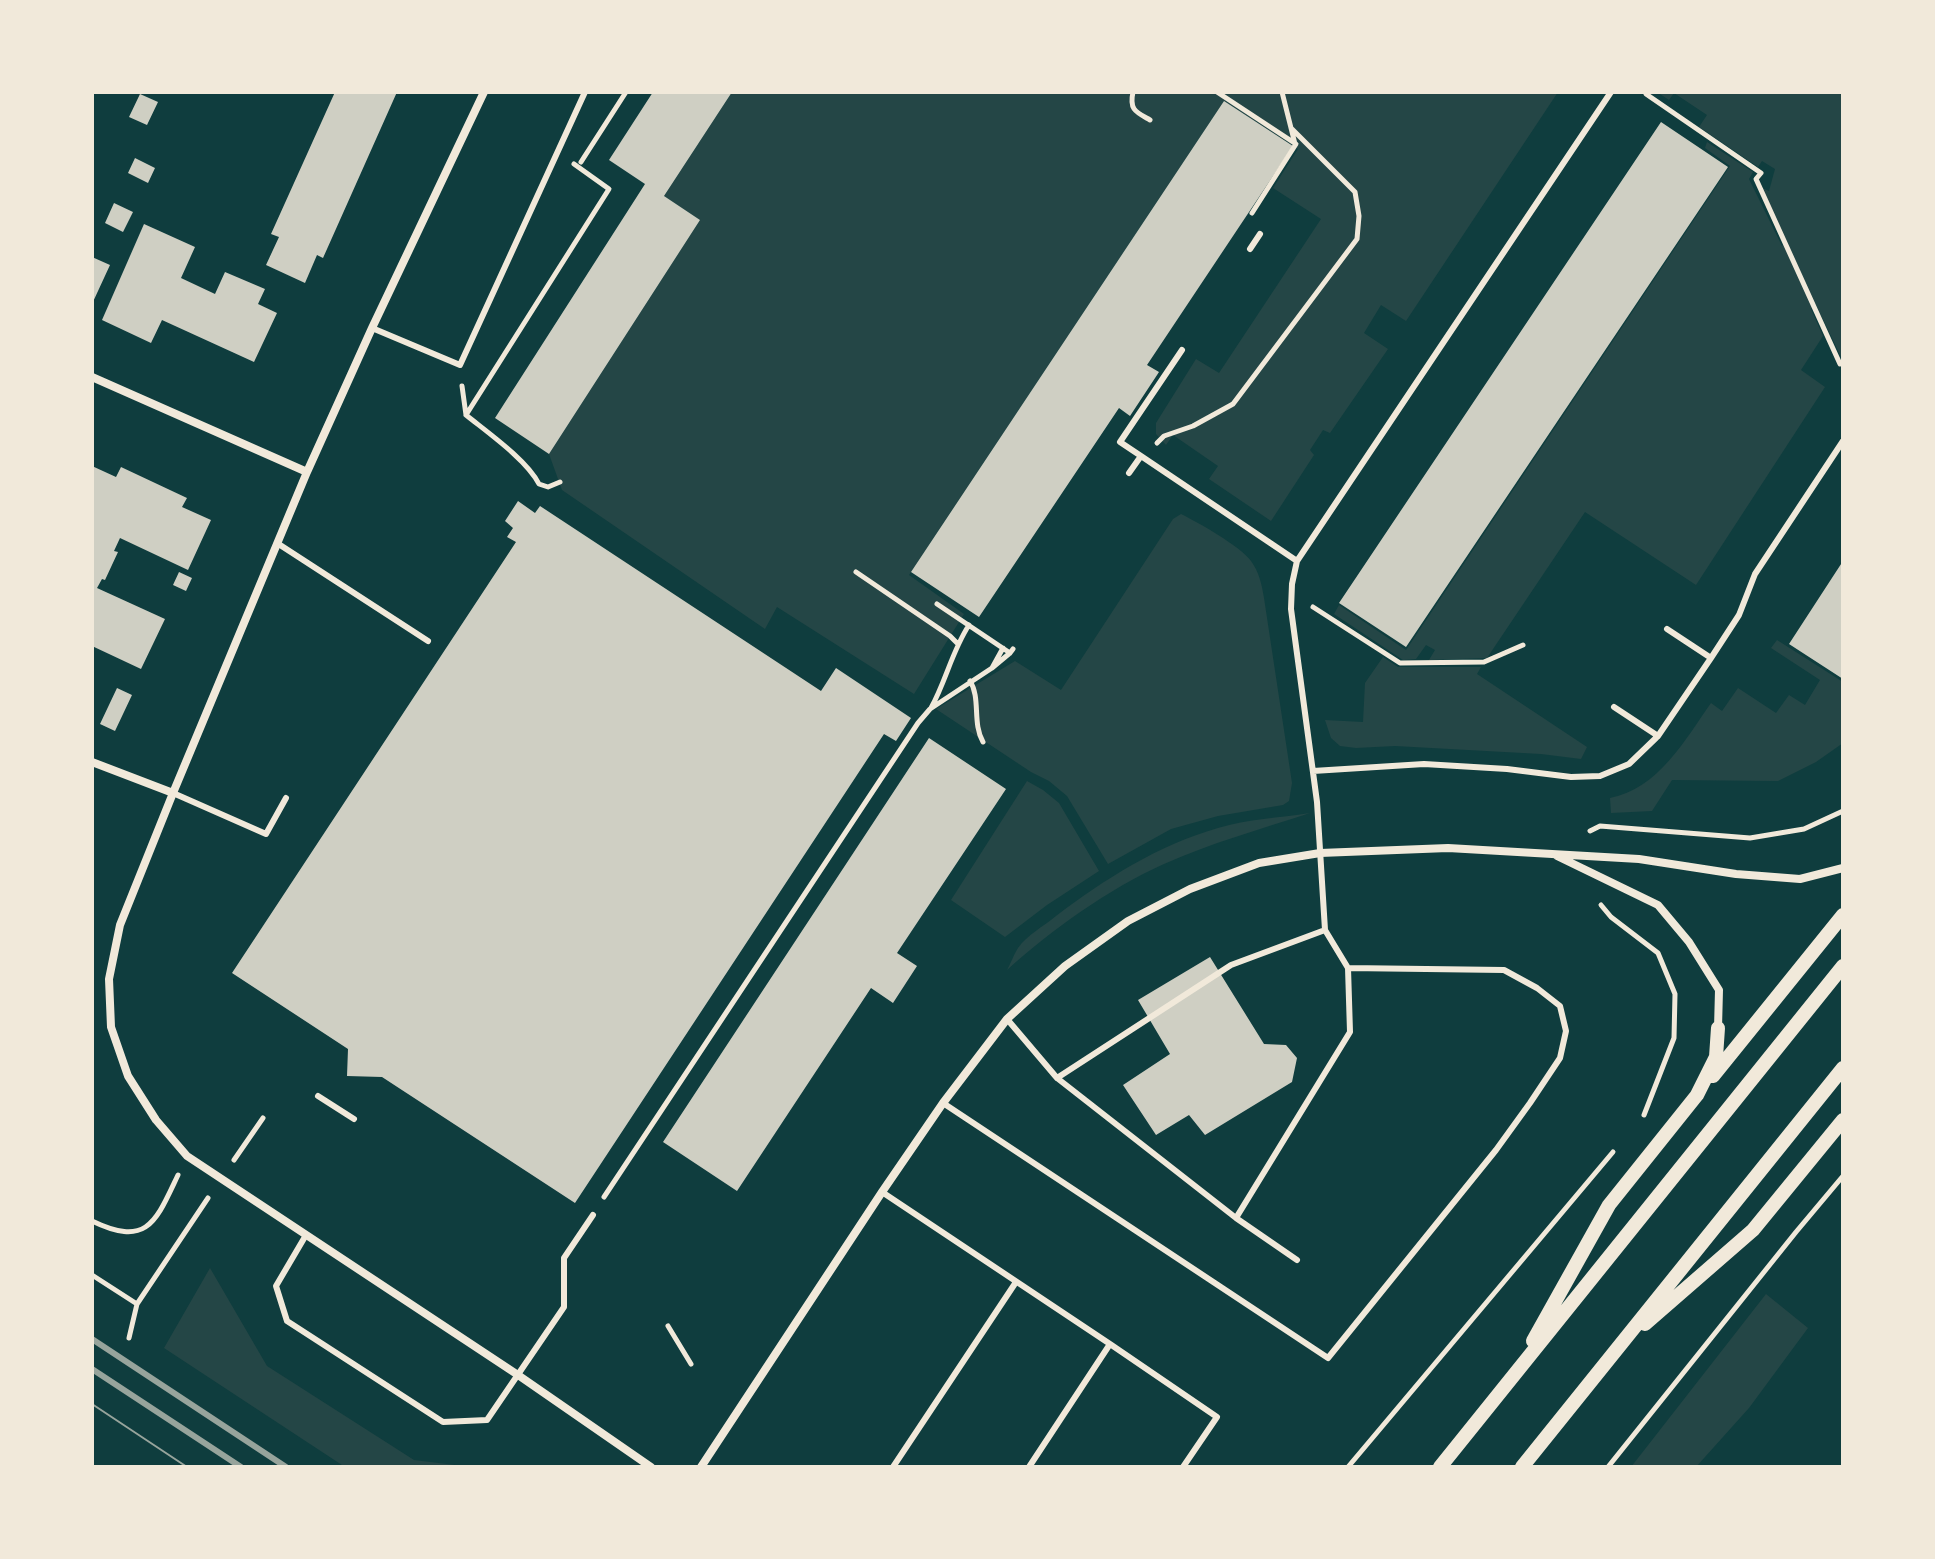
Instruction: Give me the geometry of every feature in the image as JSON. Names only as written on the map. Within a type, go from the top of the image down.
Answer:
[{"type":"street","points":[[484,92],[307,472],[120,925],[109,979],[111,1027],[128,1076],[156,1120],[187,1156],[651,1467]]},
{"type":"street","points":[[92,377],[307,472]]},
{"type":"street","points":[[92,762],[173,793]]},
{"type":"street","points":[[701,1467],[882,1192],[943,1103],[1007,1019],[1065,966],[1128,921],[1190,889],[1259,863],[1320,853],[1448,848],[1639,859],[1736,874],[1800,879],[1843,868]]},
{"type":"street","points":[[1553,854],[1658,905],[1689,942],[1719,990],[1716,1057],[1697,1095]]},
{"type":"street","points":[[1513,1376],[1609,1205],[1843,915]]},
{"type":"street","points":[[1440,1467],[1843,966]]},
{"type":"street","points":[[1522,1467],[1843,1068]]},
{"type":"street","points":[[1615,1350],[1753,1230],[1843,1120]]},
{"type":"lane","points":[[372,328],[460,365],[585,92]]},
{"type":"lane","points":[[1236,1218],[1350,1032],[1348,968],[1325,930],[1317,802],[1291,609],[1297,561],[1611,92]]},
{"type":"lane","points":[[1250,249],[1260,234]]},
{"type":"lane","points":[[1182,350],[1120,442],[1297,561]]},
{"type":"lane","points":[[1313,771],[1424,764],[1571,777],[1600,776],[1629,764],[1658,736],[1711,658],[1739,615],[1755,574],[1843,441]]},
{"type":"lane","points":[[1129,473],[1141,456]]},
{"type":"lane","points":[[277,543],[428,641]]},
{"type":"lane","points":[[1667,629],[1711,658]]},
{"type":"lane","points":[[1614,707],[1658,736]]},
{"type":"lane","points":[[173,793],[266,834],[286,798]]},
{"type":"lane","points":[[1057,1078],[1231,965],[1325,930]]},
{"type":"lane","points":[[943,1103],[1328,1358],[1496,1150],[1560,1058],[1566,1031],[1560,1006],[1537,988],[1504,970],[1348,968]]},
{"type":"lane","points":[[1007,1019],[1057,1078],[1236,1218],[1297,1260]]},
{"type":"lane","points":[[318,1096],[354,1119]]},
{"type":"lane","points":[[882,1192],[1217,1417],[1183,1467]]},
{"type":"lane","points":[[306,1235],[276,1286],[287,1321],[443,1422],[487,1420],[564,1307],[564,1258],[593,1215]]},
{"type":"lane","points":[[893,1467],[1016,1282]]},
{"type":"lane","points":[[1029,1467],[1110,1344]]},
{"type":"path","points":[[578,167],[626,92]]},
{"type":"path","points":[[1133,92],[1131,104],[1136,112],[1150,120]]},
{"type":"path","points":[[1217,92],[1296,144]]},
{"type":"path","points":[[1271,184],[1296,144],[1282,92]]},
{"type":"path","points":[[1647,92],[1761,173],[1756,179],[1840,364]]},
{"type":"path","points":[[1141,456],[1164,436],[1193,426],[1233,404],[1357,239],[1359,216],[1355,192],[1292,129]]},
{"type":"path","points":[[466,415],[609,189],[558,152]]},
{"type":"path","points":[[460,365],[466,415],[516,457],[539,484],[548,487],[560,482]]},
{"type":"path","points":[[856,572],[957,643]]},
{"type":"path","points":[[930,709],[1012,651],[937,604]]},
{"type":"path","points":[[1312,607],[1400,663],[1484,662],[1523,645]]},
{"type":"path","points":[[593,1215],[930,709],[942,687],[957,643],[969,625]]},
{"type":"path","points":[[992,668],[1003,648]]},
{"type":"path","points":[[970,681],[974,687],[979,735],[983,742]]},
{"type":"path","points":[[1553,854],[1600,826],[1750,838],[1804,829],[1843,811]]},
{"type":"path","points":[[1592,896],[1611,917],[1658,953],[1675,994],[1674,1038],[1644,1116]]},
{"type":"path","points":[[1348,1467],[1614,1151]]},
{"type":"path","points":[[92,1221],[110,1230],[131,1233],[145,1229],[159,1213],[187,1156]]},
{"type":"path","points":[[1608,1467],[1843,1176]]},
{"type":"path","points":[[129,1338],[137,1304],[180,1241]]},
{"type":"path","points":[[92,1275],[137,1304]]},
{"type":"path","points":[[668,1326],[691,1364]]},
{"type":"shaded area","points":[[732,92],[1558,92],[1406,321],[1381,305],[1364,333],[1388,349],[1330,433],[1323,430],[1310,450],[1314,455],[1271,521],[1209,479],[1218,466],[1173,435],[1166,445],[1156,434],[1156,423],[1196,359],[1219,373],[1321,219],[1273,188],[1298,149],[1224,101],[909,575],[964,614],[914,694],[777,607],[765,629],[562,490],[549,454],[700,220],[664,196]]},
{"type":"shaded area","points":[[1657,92],[1843,92],[1843,361],[1815,303],[1811,309],[1823,336],[1801,370],[1825,387],[1696,585],[1585,512],[1487,658],[1429,660],[1435,650],[1426,645],[1416,659],[1403,660],[1334,614],[1339,605],[1406,650],[1730,166],[1705,148],[1707,142],[1753,172],[1749,179],[1782,246],[1786,242],[1762,188],[1769,191],[1775,169],[1762,161],[1758,167],[1699,127],[1707,115],[1674,93],[1669,100]]},
{"type":"shaded area","points":[[1181,514],[1238,549],[1251,561],[1258,574],[1292,783],[1289,801],[1283,805],[1218,816],[1171,829],[1108,864],[1067,796],[1049,781],[936,709],[1015,661],[1061,690],[1173,519]]},
{"type":"shaded area","points":[[1777,640],[1843,682],[1843,743],[1816,762],[1778,781],[1672,780],[1652,811],[1611,813],[1610,798],[1627,793],[1656,774],[1680,747],[1711,703],[1722,711],[1738,688],[1776,713],[1789,695],[1805,705],[1820,680],[1771,648]]},
{"type":"shaded area","points":[[1383,657],[1398,667],[1481,667],[1477,674],[1587,747],[1581,759],[1395,746],[1340,746],[1331,738],[1325,720],[1363,722],[1365,683]]},
{"type":"shaded area","points":[[1027,781],[1059,803],[1099,871],[1005,937],[951,900]]},
{"type":"shaded area","points":[[1310,813],[1200,849],[1144,874],[1082,911],[1007,970],[1018,948],[1031,935],[1133,864],[1196,835],[1229,825]]},
{"type":"shaded area","points":[[210,1268],[267,1366],[414,1460],[471,1467],[345,1467],[164,1348]]},
{"type":"shaded area","points":[[1766,1294],[1808,1328],[1749,1408],[1696,1467],[1631,1467]]},
{"type":"building","points":[[335,92],[397,92],[323,258],[317,255],[305,283],[266,265],[279,237],[271,234]]},
{"type":"building","points":[[653,92],[732,92],[664,196],[700,220],[549,454],[495,418],[645,184],[609,160]]},
{"type":"building","points":[[140,94],[158,102],[147,125],[129,117]]},
{"type":"building","points":[[1224,101],[1293,146],[1147,365],[1159,372],[1130,416],[1119,408],[979,617],[911,572]]},
{"type":"building","points":[[1661,122],[1728,167],[1406,647],[1339,603]]},
{"type":"building","points":[[135,158],[155,168],[148,183],[128,173]]},
{"type":"building","points":[[114,203],[133,212],[123,232],[105,223]]},
{"type":"building","points":[[144,224],[195,247],[181,278],[215,294],[225,272],[265,289],[258,304],[277,313],[254,362],[162,320],[151,343],[102,320]]},
{"type":"building","points":[[92,257],[110,265],[92,304]]},
{"type":"building","points":[[92,466],[116,477],[121,467],[187,498],[182,507],[211,520],[188,570],[120,538],[114,551],[118,552],[105,580],[102,579],[97,588],[165,619],[141,669],[92,646]]},
{"type":"building","points":[[518,501],[535,513],[540,506],[821,691],[836,668],[911,718],[896,741],[884,734],[575,1203],[382,1077],[347,1076],[348,1049],[232,973],[516,542],[507,537],[513,528],[505,521]]},
{"type":"building","points":[[1843,561],[1843,679],[1789,644]]},
{"type":"building","points":[[179,572],[192,578],[186,591],[173,585]]},
{"type":"building","points":[[117,688],[132,695],[115,731],[100,724]]},
{"type":"building","points":[[929,738],[1006,789],[897,953],[917,966],[893,1003],[871,988],[737,1191],[663,1142]]},
{"type":"building","points":[[1210,957],[1264,1044],[1286,1045],[1297,1058],[1292,1082],[1205,1135],[1189,1115],[1156,1135],[1123,1085],[1170,1054],[1138,1000]]},
{"type":"tram line","points":[[92,1404],[187,1467]]},
{"type":"railway","points":[[92,1339],[286,1467]]},
{"type":"railway","points":[[92,1369],[241,1467]]}]
